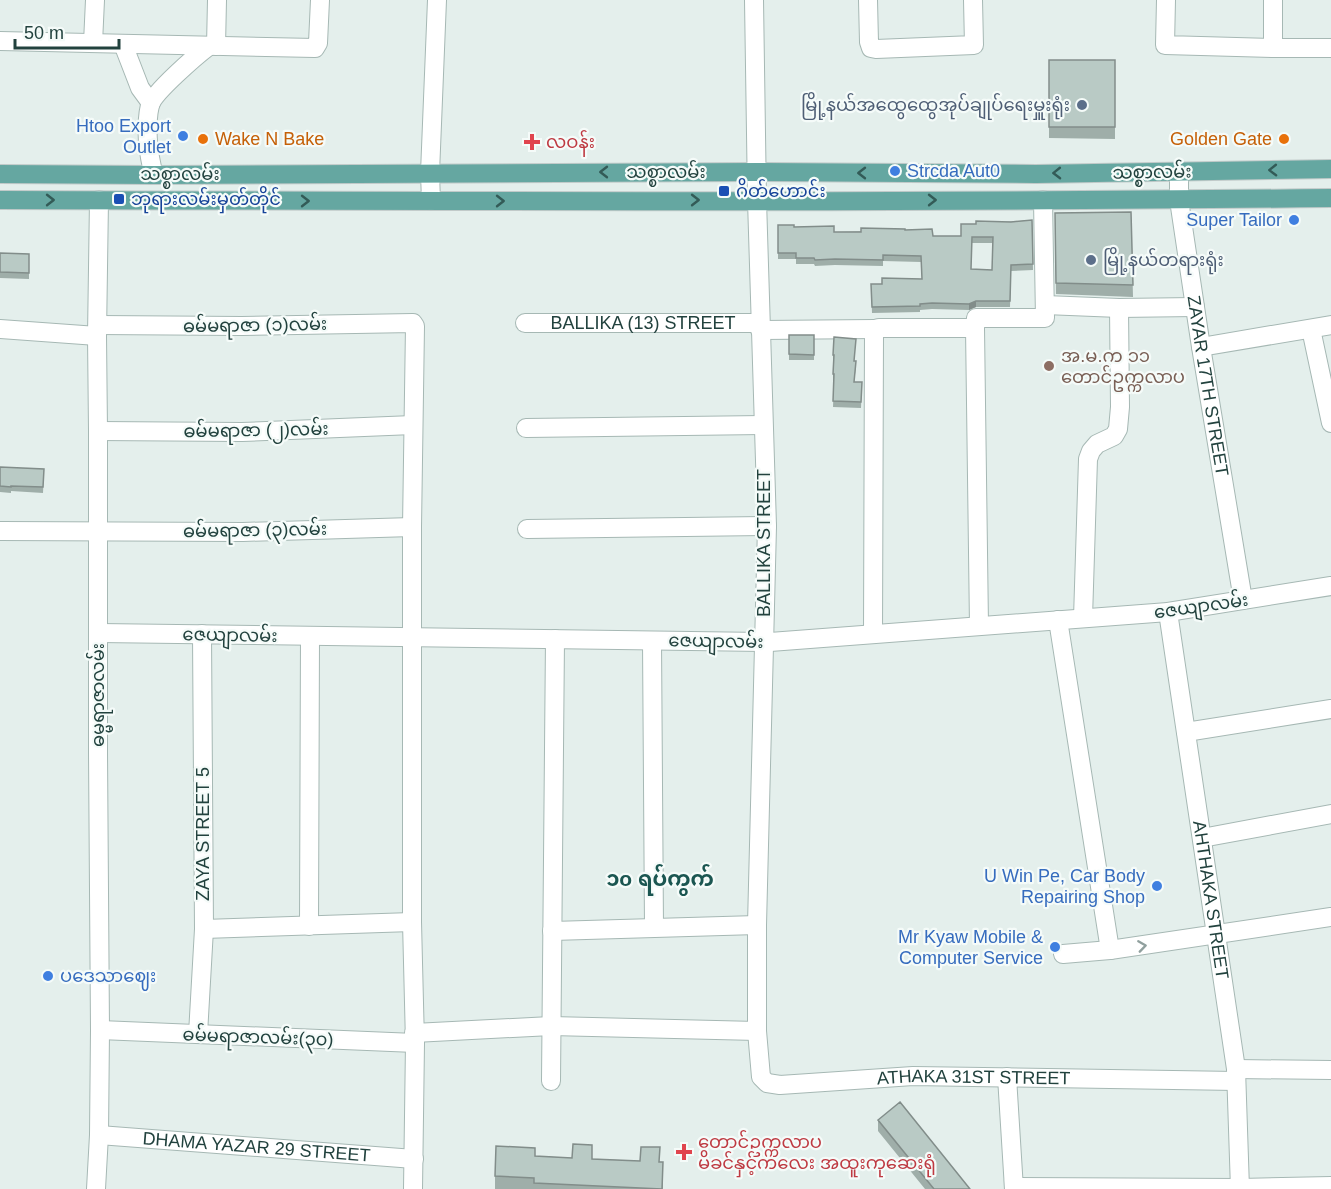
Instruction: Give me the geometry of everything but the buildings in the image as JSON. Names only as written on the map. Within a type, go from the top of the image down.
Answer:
[{"type":"main road","name":"သစ္စာလမ်း","points":[[0,174],[1082,173],[1331,168]]},
{"type":"main road","points":[[1082,173],[1082,200]]},
{"type":"main road","name":"သစ္စာလမ်း","points":[[0,200],[1331,198]]},
{"type":"street","points":[[93,43],[95,0]]},
{"type":"street","points":[[212,46],[217,0]]},
{"type":"street","points":[[0,41],[315,48],[318,42],[320,0]]},
{"type":"street","points":[[431,201],[430,173],[437,0]]},
{"type":"street","name":"BALLIKA STREET","points":[[754,0],[756,172],[767,526],[757,925],[757,1030]]},
{"type":"street","points":[[868,0],[871,48],[974,45],[973,0]]},
{"type":"street","points":[[1166,0],[1165,45],[1331,48]]},
{"type":"street","points":[[1273,0],[1273,48]]},
{"type":"street","points":[[123,44],[140,88],[150,103]]},
{"type":"street","points":[[154,175],[149,156],[150,103],[194,58],[212,46]]},
{"type":"street","name":"ZAYAR 17TH STREET","points":[[1179,172],[1179,200],[1243,600]]},
{"type":"street","name":"ဓမ္မရာဇာလမ်း","points":[[96,1189],[100,1030],[97,331],[99,200]]},
{"type":"street","points":[[979,626],[976,318],[1045,318],[1043,200]]},
{"type":"street","points":[[1044,305],[1119,308],[1196,307]]},
{"type":"street","points":[[1083,618],[1088,459],[1097,444],[1114,436],[1118,429],[1120,407],[1119,308]]},
{"type":"street","name":"ဓမ်မရာဇာ (၁)လမ်း","points":[[0,329],[97,331],[413,322],[415,326],[412,425]]},
{"type":"street","name":"BALLIKA (13) STREET","points":[[525,323],[875,329],[975,328]]},
{"type":"street","points":[[1201,347],[1331,325]]},
{"type":"street","points":[[873,634],[875,329]]},
{"type":"street","points":[[1311,329],[1331,423]]},
{"type":"street","points":[[412,425],[412,922],[415,1038],[413,1189]]},
{"type":"street","name":"ဓမ်မရာဇာ (၂)လမ်း","points":[[98,431],[242,432],[412,425]]},
{"type":"street","points":[[526,428],[763,425]]},
{"type":"street","points":[[526,529],[767,526]]},
{"type":"street","name":"ဓမ်မရာဇာ (၃)လမ်း","points":[[0,531],[243,532],[411,527]]},
{"type":"street","name":"ဇေယျာလမ်း","points":[[99,633],[770,642],[1168,612],[1331,586]]},
{"type":"street","name":"AHTHAKA STREET","points":[[1168,612],[1236,1075],[1240,1189]]},
{"type":"street","points":[[1058,620],[1110,950]]},
{"type":"street","name":"ZAYA STREET 5","points":[[198,1034],[204,929],[202,634]]},
{"type":"street","points":[[309,926],[310,636]]},
{"type":"street","points":[[551,1081],[555,639]]},
{"type":"street","points":[[652,641],[654,927]]},
{"type":"street","points":[[1186,732],[1331,709]]},
{"type":"street","points":[[1202,838],[1331,814]]},
{"type":"street","points":[[1062,954],[1110,950],[1331,917]]},
{"type":"street","points":[[204,929],[412,922]]},
{"type":"street","points":[[552,931],[757,925]]},
{"type":"street","name":"ဓမ်မရာဇာလမ်း(၃၀)","points":[[100,1030],[415,1038],[551,1026],[757,1030]]},
{"type":"street","name":"ATHAKA 31ST STREET","points":[[757,1030],[761,1077],[767,1083],[780,1085],[913,1076],[1236,1075],[1331,1070]]},
{"type":"street","points":[[1007,1077],[1014,1188],[1240,1189],[1331,1186]]},
{"type":"street","name":"DHAMA YAZAR 29 STREET","points":[[99,1135],[414,1159]]},
{"type":"place","name":"မြို့နယ်အထွေထွေအုပ်ချုပ်ရေးမှူးရုံး","points":[[1082,105]]},
{"type":"place","name":"Htoo Export Outlet","points":[[183,136]]},
{"type":"place","name":"Wake N Bake","points":[[203,139]]},
{"type":"place","name":"Golden Gate","points":[[1284,139]]},
{"type":"place","name":"လဝန်း","points":[[532,142]]},
{"type":"place","name":"Strcda Aut0","points":[[895,171]]},
{"type":"place","name":"ဂိတ်ဟောင်း","points":[[724,191]]},
{"type":"place","name":"ဘုရားလမ်းမှတ်တိုင်","points":[[119,199]]},
{"type":"place","name":"Super Tailor","points":[[1294,220]]},
{"type":"place","name":"မြို့နယ်တရားရုံး","points":[[1091,260]]},
{"type":"place","name":"အ.မ.က ၁၁ တောင်ဥက္ကလာပ","points":[[1049,366]]},
{"type":"place","name":"U Win Pe, Car Body Repairing Shop","points":[[1157,886]]},
{"type":"place","name":"Mr Kyaw Mobile & Computer Service","points":[[1055,947]]},
{"type":"place","name":"ပဒေသာဈေး","points":[[48,976]]},
{"type":"place","name":"တောင်ဥက္ကလာပ မိခင်နှင့်ကလေး အထူးကုဆေးရုံ","points":[[684,1152]]},
{"type":"district","name":"၁o ရပ်ကွက်","points":[[660,879]]}]
